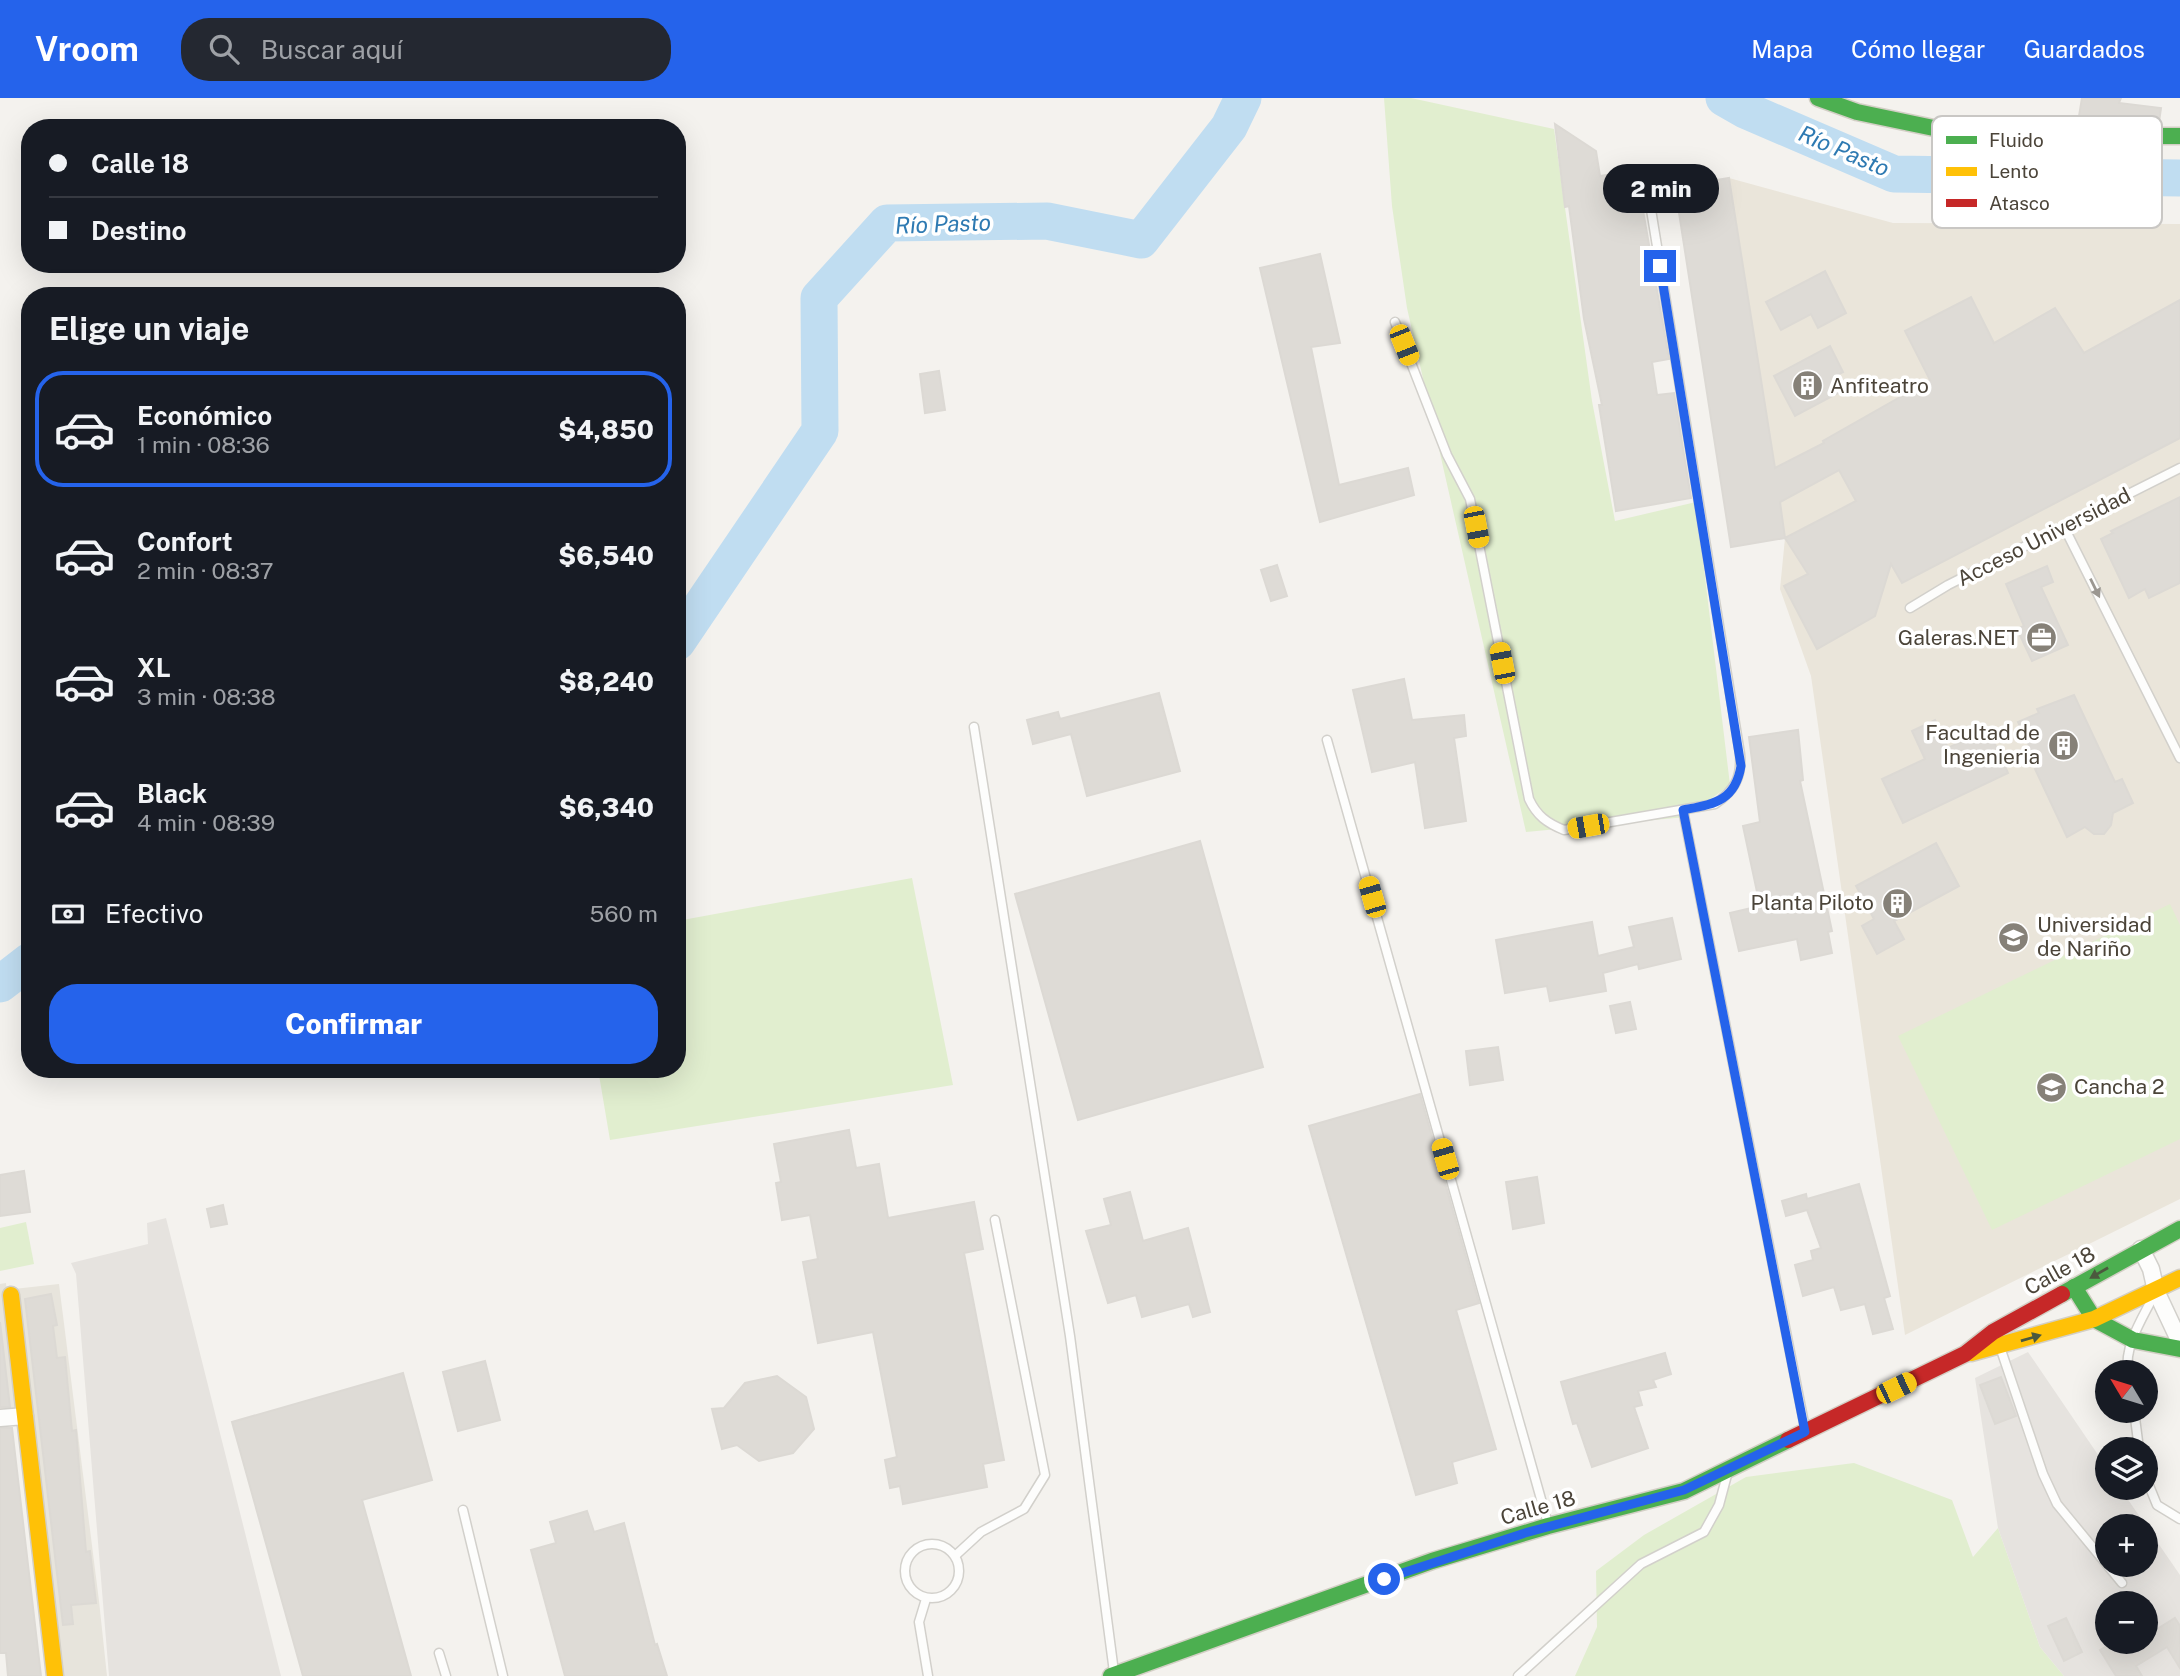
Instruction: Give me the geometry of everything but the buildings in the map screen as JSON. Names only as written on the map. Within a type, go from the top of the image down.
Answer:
[{"type":"main road","points":[[1818,98],[1857,112],[1932,128]]},
{"type":"main road","points":[[2162,136],[2180,136]]},
{"type":"main road","name":"Calle 18","points":[[1113,1676],[1433,1561],[1684,1490],[1965,1354],[1993,1332],[2180,1228]]},
{"type":"main road","name":"Calle 18","points":[[1965,1354],[2000,1347],[2094,1319],[2180,1278]]},
{"type":"main road","points":[[2074,1287],[2094,1319],[2133,1340],[2180,1349]]},
{"type":"main road","points":[[11,1295],[55,1676]]},
{"type":"street","points":[[2141,1249],[2151,1269],[2156,1291],[2180,1342]]},
{"type":"street","points":[[0,1419],[25,1416]]},
{"type":"lane","points":[[1395,322],[1447,455],[1470,499],[1529,799],[1534,810],[1542,819],[1564,830],[1714,804],[1733,789],[1741,766],[1647,185]]},
{"type":"lane","name":"Acceso Universidad","points":[[1910,608],[1948,585],[2180,468]]},
{"type":"lane","points":[[2064,527],[2180,758]]},
{"type":"lane","points":[[974,727],[1070,1336],[1113,1676]]},
{"type":"lane","points":[[1327,740],[1548,1527]]},
{"type":"lane","points":[[1683,810],[1805,1432]]},
{"type":"lane","points":[[956,1555],[981,1532],[1024,1508],[1045,1475],[995,1220]]},
{"type":"lane","points":[[2128,1360],[2133,1340],[2156,1291]]},
{"type":"lane","points":[[2000,1347],[2043,1474],[2057,1504],[2122,1583]]},
{"type":"lane","points":[[1518,1676],[1641,1564],[1704,1532],[1719,1505],[1729,1469]]},
{"type":"lane","points":[[2155,1500],[2157,1505],[2180,1518]]},
{"type":"lane","points":[[463,1510],[503,1676]]},
{"type":"lane","points":[[938,1542],[956,1555],[960,1576],[948,1595],[926,1599],[908,1587],[903,1565],[916,1547],[938,1542]]},
{"type":"lane","points":[[926,1599],[919,1622],[928,1676]]},
{"type":"lane","points":[[439,1653],[446,1676]]},
{"type":"shaded area","name":"Universidad de Nariño","points":[[1729,178],[1893,223],[1932,223],[1932,228],[2162,228],[2162,224],[2180,224],[2180,1199],[1905,1335],[1811,676],[1780,589],[1785,538]]},
{"type":"shaded area","points":[[166,1218],[281,1676],[109,1676],[76,1274],[71,1263],[148,1244],[147,1223]]},
{"type":"shaded area","points":[[6,1283],[16,1411],[0,1412],[0,1284]]},
{"type":"shaded area","points":[[59,1284],[107,1676],[57,1676],[14,1289]]},
{"type":"shaded area","points":[[2028,1352],[2095,1450],[2095,1500],[2128,1500],[2138,1514],[2095,1514],[2095,1577],[2158,1577],[2158,1543],[2180,1575],[2180,1676],[2064,1676],[2040,1647],[1998,1528],[1975,1378]]},
{"type":"green space","points":[[1384,98],[1411,98],[1554,129],[1592,401],[1615,521],[1696,502],[1730,785],[1686,817],[1526,832],[1407,308],[1392,206]]},
{"type":"green space","points":[[912,878],[953,1085],[610,1140],[600,1078],[686,1078],[686,919]]},
{"type":"green space","name":"Cancha 2","points":[[2170,904],[2180,925],[2180,1139],[1992,1230],[1898,1036]]},
{"type":"green space","points":[[26,1222],[34,1264],[0,1271],[0,1228]]},
{"type":"green space","points":[[1854,1463],[1952,1500],[1973,1557],[1998,1528],[2040,1647],[2064,1676],[1575,1676],[1597,1627],[1596,1571],[1644,1535],[1746,1477]]},
{"type":"waterway","name":"Río Pasto","points":[[686,629],[820,431],[819,298],[887,223],[1047,221],[1141,240],[1229,127],[1243,98]]},
{"type":"waterway","name":"Río Pasto","points":[[1724,98],[1745,110],[1894,174],[1932,175]]},
{"type":"waterway","name":"Río Pasto","points":[[2162,178],[2180,178]]},
{"type":"waterway","name":"Río Pasto","points":[[0,984],[21,968]]},
{"type":"traffic: fast","points":[[1818,98],[1857,112],[1932,128]]},
{"type":"traffic: fast","points":[[2162,136],[2180,136]]},
{"type":"traffic: fast","points":[[2062,1294],[2180,1229]]},
{"type":"traffic: fast","points":[[2074,1287],[2094,1319],[2133,1340],[2180,1349]]},
{"type":"traffic: fast","points":[[1111,1676],[1432,1561],[1548,1526],[1684,1491],[1788,1440]]},
{"type":"traffic: slow","points":[[1971,1353],[2094,1319],[2180,1278]]},
{"type":"traffic: slow","points":[[11,1295],[55,1676]]},
{"type":"traffic: jam","points":[[1788,1440],[1965,1354],[1993,1332],[2062,1294]]},
{"type":"place","name":"Anfiteatro","points":[[1807,386]]},
{"type":"place","name":"Galeras.NET","points":[[2042,638]]},
{"type":"place","name":"Facultad de Ingenieria","points":[[2063,745]]},
{"type":"place","name":"Planta Piloto","points":[[1897,903]]},
{"type":"place","name":"Universidad de Nariño","points":[[2014,937]]},
{"type":"place","name":"Cancha 2","points":[[2051,1087]]},
{"type":"route","points":[[1384,1579],[1525,1533],[1684,1490],[1805,1432],[1683,810],[1714,804],[1725,797],[1739,778],[1741,766],[1660,266]]}]
